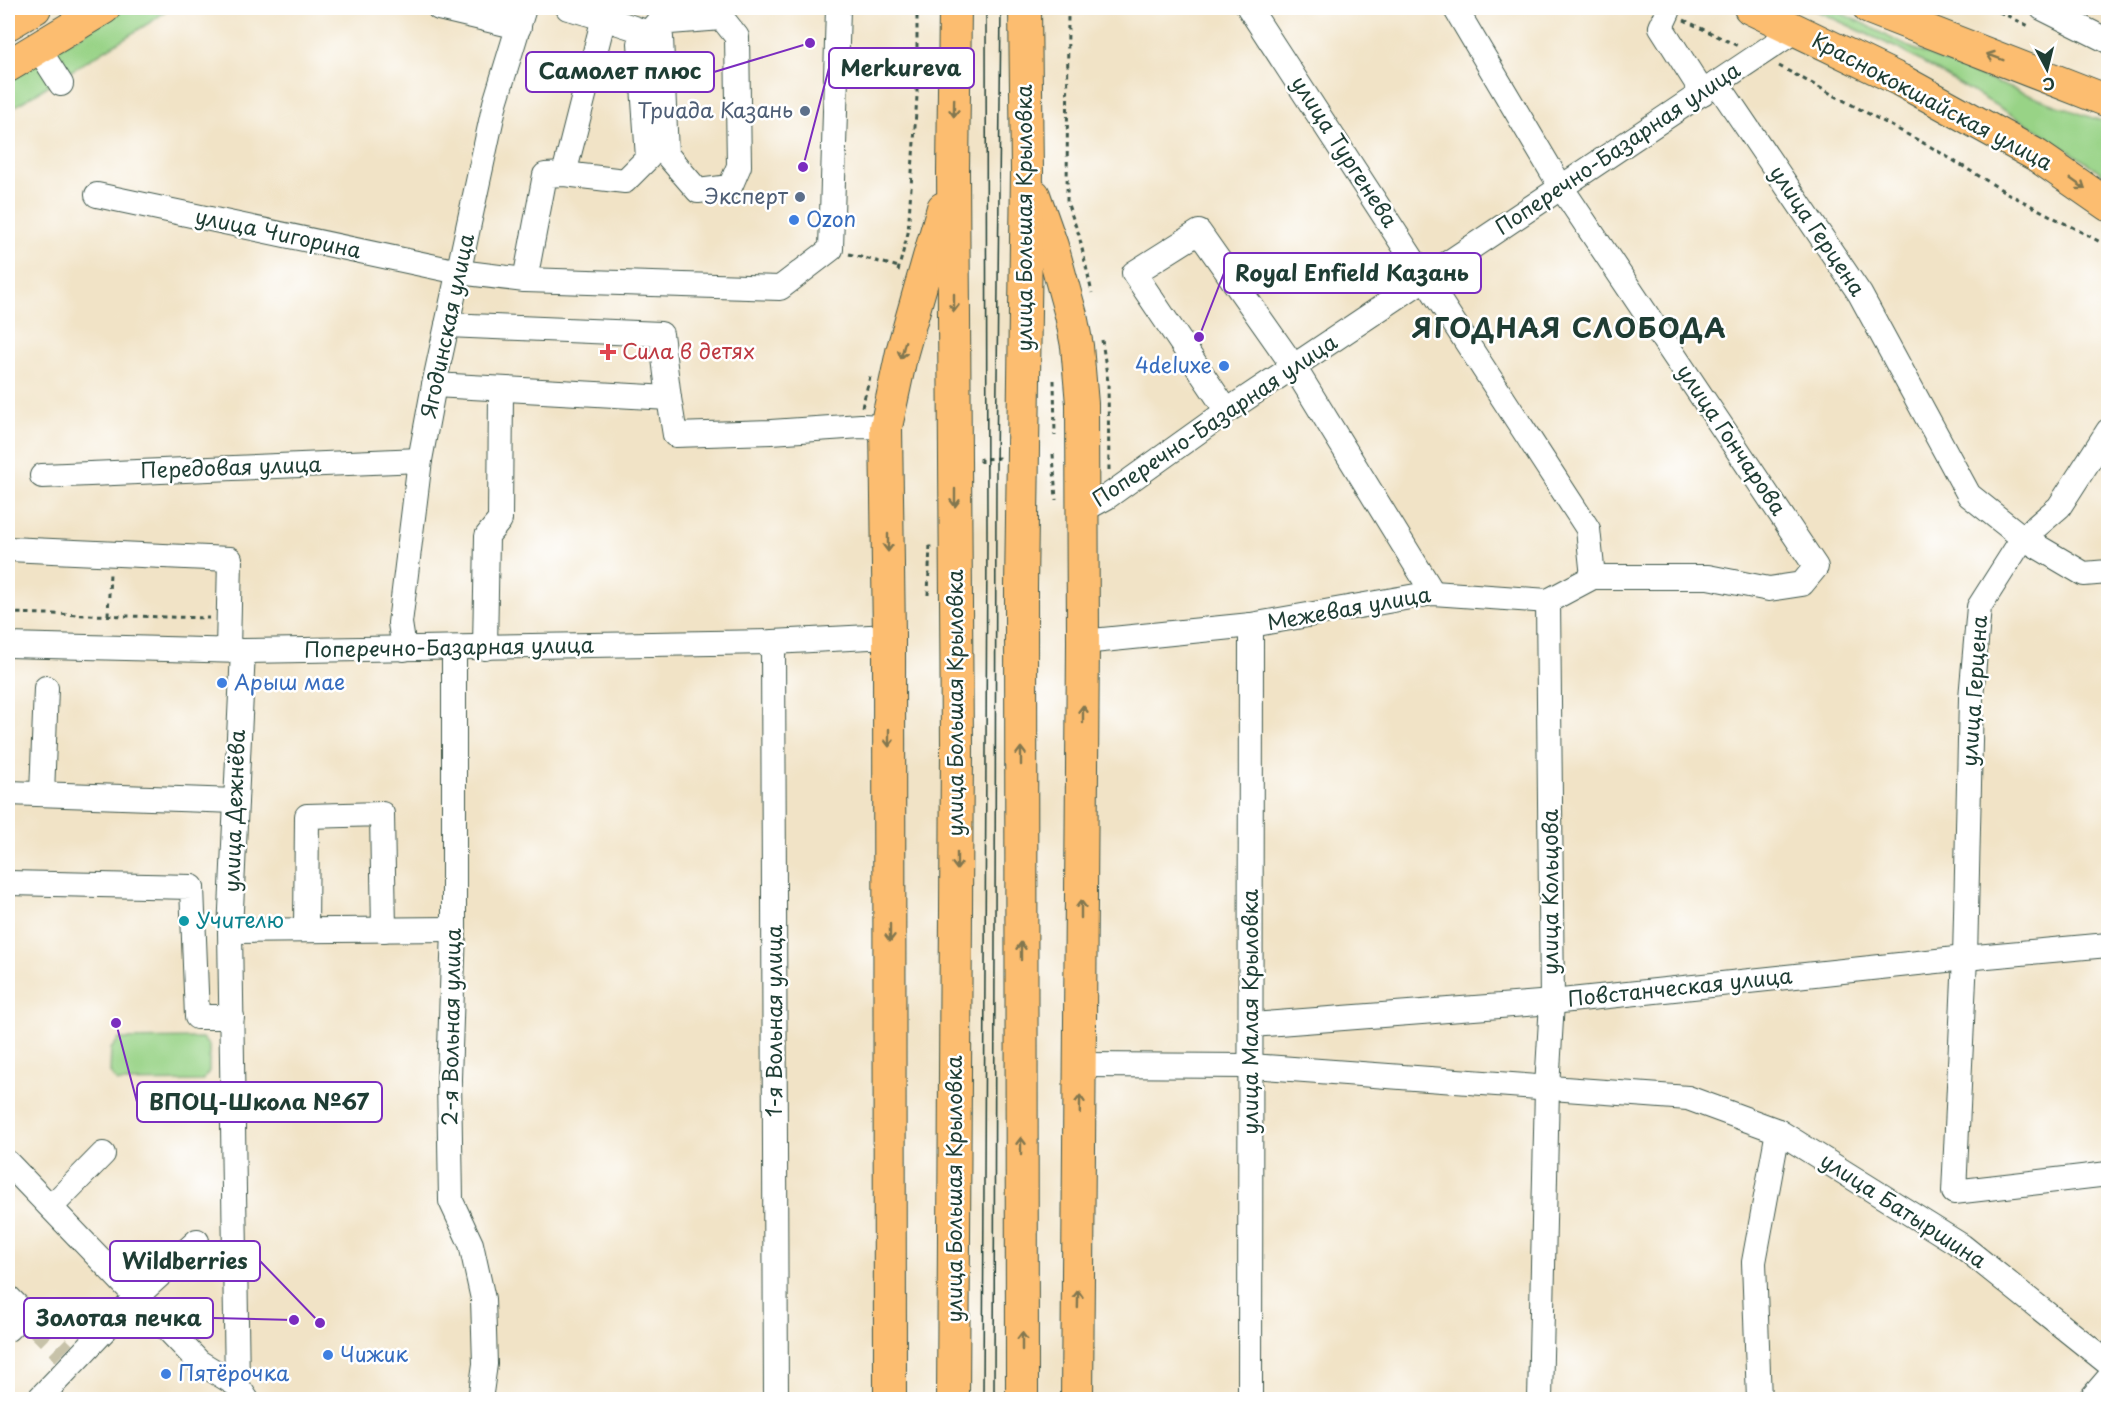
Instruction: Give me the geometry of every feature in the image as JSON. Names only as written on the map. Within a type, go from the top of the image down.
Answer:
[{"type":"main road","points":[[8,24],[35,8]]},
{"type":"main road","points":[[8,66],[104,8]]},
{"type":"main road","name":"улица Большая Крыловка","points":[[953,1400],[957,746],[953,172],[956,8]]},
{"type":"main road","name":"улица Большая Крыловка","points":[[1022,1400],[1021,588],[1027,172],[1025,8]]},
{"type":"main road","name":"Краснококшайская улица","points":[[1750,8],[1900,80],[2036,155],[2109,205]]},
{"type":"main road","points":[[1869,8],[2109,101]]},
{"type":"main road","points":[[890,1400],[890,636],[886,427],[902,351],[953,172]]},
{"type":"main road","points":[[1027,172],[1052,246],[1071,315],[1077,346],[1082,404],[1083,642],[1077,1400]]},
{"type":"street","points":[[439,8],[522,17]]},
{"type":"street","points":[[525,280],[545,175],[564,174],[625,181],[648,158],[640,43],[645,36],[651,30],[657,22],[722,18],[737,37],[739,166],[730,187],[698,190],[666,154],[661,37],[652,34],[644,32],[635,29],[604,17],[568,8]]},
{"type":"street","points":[[831,249],[838,8]]},
{"type":"street","name":"улица Тургенева","points":[[1249,8],[1588,529],[1593,577]]},
{"type":"street","name":"улица Гончарова","points":[[1455,8],[1561,187],[1816,567],[1802,584],[1769,589],[1708,577],[1593,577]]},
{"type":"street","points":[[2042,8],[2109,41]]},
{"type":"street","name":"улица Герцена","points":[[1668,12],[1661,27],[1710,88],[1860,294],[1969,495],[2023,538],[1979,607],[1971,698],[1965,958],[1954,1192],[2109,1174]]},
{"type":"street","name":"Ягодинская улица","points":[[404,649],[400,623],[420,460],[434,385],[495,103],[522,17]]},
{"type":"street","points":[[564,174],[604,17]]},
{"type":"street","name":"Поперечно-Базарная улица","points":[[1083,510],[1107,497],[1227,411],[1796,30]]},
{"type":"street","points":[[38,48],[61,84]]},
{"type":"street","name":"улица Чигорина","points":[[97,195],[459,272],[525,280],[780,288],[831,249]]},
{"type":"street","points":[[1227,411],[1134,273],[1199,232],[1294,367],[1433,593]]},
{"type":"street","points":[[447,325],[661,334],[675,435],[861,426],[886,427]]},
{"type":"street","points":[[434,385],[669,398]]},
{"type":"street","points":[[485,648],[487,536],[500,520],[501,390]]},
{"type":"street","points":[[2109,431],[2059,507],[2023,538],[2084,574],[2109,572]]},
{"type":"street","name":"Передовая улица","points":[[42,476],[420,460]]},
{"type":"street","points":[[8,549],[111,553]]},
{"type":"street","name":"улица Дежнёва","points":[[111,553],[230,559],[228,618],[235,651],[236,801],[230,931],[242,1392]]},
{"type":"street","points":[[1548,601],[1593,577]]},
{"type":"street","name":"Межевая улица","points":[[1083,642],[1251,625],[1433,593],[1548,601]]},
{"type":"street","name":"улица Кольцова","points":[[1540,1400],[1547,1089],[1552,1002],[1548,601]]},
{"type":"street","name":"улица Малая Крыловка","points":[[1250,1400],[1251,625]]},
{"type":"street","name":"Поперечно-Базарная улица","points":[[8,645],[235,651],[454,649],[773,642],[890,636]]},
{"type":"street","name":"1-я Вольная улица","points":[[773,642],[776,1400]]},
{"type":"street","name":"2-я Вольная улица","points":[[454,649],[454,929],[449,1079],[451,1201],[471,1244],[483,1299],[485,1364],[480,1400]]},
{"type":"street","points":[[42,794],[46,688]]},
{"type":"street","points":[[8,793],[236,801]]},
{"type":"street","points":[[306,930],[307,816],[382,814],[384,930]]},
{"type":"street","points":[[8,883],[192,887],[197,1017],[232,1017]]},
{"type":"street","points":[[230,931],[454,929]]},
{"type":"street","name":"Повстанческая улица","points":[[1252,1025],[1552,1002],[2109,945]]},
{"type":"street","points":[[1080,1065],[1251,1066],[1688,1098],[1778,1131],[1754,1262],[1759,1400]]},
{"type":"street","name":"улица Батыршина","points":[[1778,1131],[1962,1246],[2109,1363]]},
{"type":"street","points":[[51,1207],[103,1154]]},
{"type":"street","points":[[8,1162],[199,1362],[242,1392]]},
{"type":"street","points":[[38,1400],[69,1358],[197,1241]]},
{"type":"street","points":[[2090,1400],[2109,1379]]},
{"type":"path","points":[[1668,12],[1760,55],[1931,147],[2007,193],[2109,246]]},
{"type":"path","points":[[831,249],[899,267]]},
{"type":"path","points":[[1054,399],[1055,436]]},
{"type":"path","points":[[981,470],[981,459],[1006,458]]},
{"type":"path","points":[[108,615],[111,553]]},
{"type":"path","points":[[8,613],[228,618]]},
{"type":"green space","points":[[126,8],[169,8],[154,20],[68,73],[53,51]]},
{"type":"green space","points":[[1811,8],[1848,16],[1907,46],[1957,67],[2108,123],[2108,177],[2038,130],[1903,51]]},
{"type":"green space","points":[[40,61],[54,82],[8,111],[8,81]]},
{"type":"green space","points":[[202,1038],[209,1046],[209,1071],[203,1081],[117,1082],[110,1073],[111,1049],[119,1039]]},
{"type":"tunnel","points":[[32,1321],[64,1353]]},
{"type":"tram line","points":[[983,1400],[987,535],[986,8]]},
{"type":"tram line","points":[[994,1400],[996,469],[1001,8]]},
{"type":"place","name":"Самолет плюс","points":[[810,43]]},
{"type":"place","name":"Триада Казань","points":[[805,111]]},
{"type":"place","name":"Merkureva","points":[[803,167]]},
{"type":"place","name":"Эксперт","points":[[800,197]]},
{"type":"place","name":"Ozon","points":[[794,220]]},
{"type":"place","name":"Royal Enfield Казань","points":[[1199,337]]},
{"type":"place","name":"Сила в детях","points":[[608,352]]},
{"type":"place","name":"4deluxe","points":[[1224,366]]},
{"type":"place","name":"Арыш мае","points":[[222,683]]},
{"type":"place","name":"Учителю","points":[[184,921]]},
{"type":"place","name":"ВПОЦ-Школа №67","points":[[116,1023]]},
{"type":"place","name":"Золотая печка","points":[[294,1320]]},
{"type":"place","name":"Wildberries","points":[[320,1323]]},
{"type":"place","name":"Чижик","points":[[328,1355]]},
{"type":"place","name":"Пятёрочка","points":[[166,1374]]},
{"type":"district","name":"ЯГОДНАЯ СЛОБОДА","points":[[1570,329]]}]
